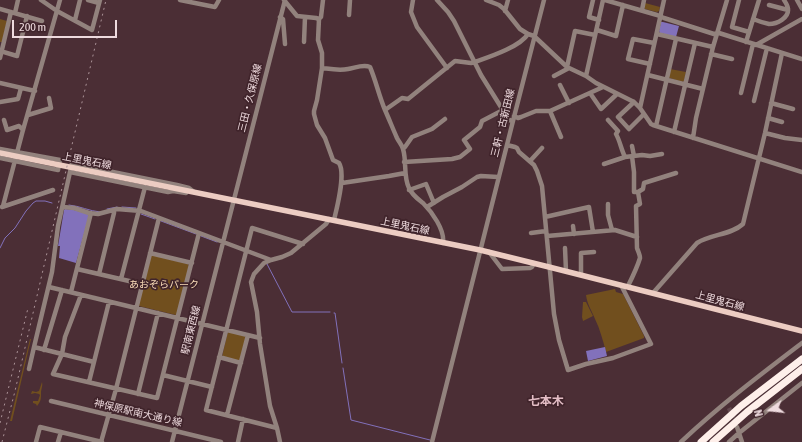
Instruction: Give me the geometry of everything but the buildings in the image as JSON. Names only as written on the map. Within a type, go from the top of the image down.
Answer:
[{"type":"highway","points":[[701,442],[741,406],[802,358]]},
{"type":"highway","points":[[713,442],[747,412],[802,368]]},
{"type":"main road","name":"上里鬼石線","points":[[1,154],[97,172],[480,250],[802,331]]},
{"type":"street","points":[[0,58],[13,12],[18,0]]},
{"type":"street","points":[[41,0],[57,11],[92,30],[99,2],[88,0]]},
{"type":"street","points":[[1,207],[60,0]]},
{"type":"street","points":[[75,20],[80,0]]},
{"type":"street","points":[[180,0],[215,7],[219,0]]},
{"type":"street","points":[[284,0],[297,16],[319,19]]},
{"type":"street","name":"三田・久保原線","points":[[233,200],[284,0]]},
{"type":"street","points":[[280,442],[270,406],[257,312],[251,282],[254,274],[260,266],[271,260],[286,256],[332,220],[342,183],[340,165],[332,159],[325,138],[317,124],[314,114],[322,68],[322,53],[318,40],[319,19],[323,0]]},
{"type":"street","points":[[349,15],[350,0]]},
{"type":"street","points":[[413,0],[411,12],[417,27],[447,68]]},
{"type":"street","points":[[437,0],[454,21],[486,83],[509,120],[521,118],[536,111],[550,111],[603,87]]},
{"type":"street","points":[[486,0],[499,5],[506,11],[520,29],[534,36],[568,68],[634,102],[651,124],[802,172]]},
{"type":"street","points":[[506,11],[508,0]]},
{"type":"street","name":"三軒・古新田線","points":[[432,441],[544,0]]},
{"type":"street","points":[[593,0],[589,17],[599,20]]},
{"type":"street","points":[[586,76],[604,0],[642,10],[714,34],[717,33],[802,59]]},
{"type":"street","points":[[642,10],[644,0]]},
{"type":"street","points":[[640,108],[664,0]]},
{"type":"street","points":[[693,138],[711,54],[727,0]]},
{"type":"street","points":[[739,0],[732,27],[749,32]]},
{"type":"street","points":[[746,42],[759,0]]},
{"type":"street","points":[[753,19],[768,24],[778,22],[788,14],[787,5],[784,0]]},
{"type":"street","points":[[797,0],[802,9]]},
{"type":"street","points":[[554,76],[568,68],[575,31],[616,36],[623,5]]},
{"type":"street","points":[[769,5],[788,10]]},
{"type":"street","points":[[0,9],[42,21]]},
{"type":"street","points":[[1,52],[17,56],[27,16]]},
{"type":"street","points":[[280,17],[283,19],[284,44]]},
{"type":"street","points":[[304,42],[305,17]]},
{"type":"street","points":[[741,93],[755,44],[802,19]]},
{"type":"street","points":[[385,110],[402,98],[408,99],[455,61],[475,62],[512,47],[525,38],[528,34]]},
{"type":"street","points":[[657,34],[713,47]]},
{"type":"street","points":[[650,64],[628,59],[632,39],[654,43]]},
{"type":"street","points":[[656,126],[676,39]]},
{"type":"street","points":[[674,132],[695,43]]},
{"type":"street","points":[[754,101],[766,48]]},
{"type":"street","points":[[654,293],[697,243],[706,238],[737,229],[743,224],[772,103],[782,53]]},
{"type":"street","points":[[711,54],[732,60]]},
{"type":"street","points":[[322,68],[336,70],[367,65],[370,67],[385,110],[403,149],[405,173],[409,190],[427,207],[441,228],[444,238],[443,243]]},
{"type":"street","points":[[648,76],[703,88]]},
{"type":"street","points":[[0,83],[35,91]]},
{"type":"street","points":[[560,85],[569,103]]},
{"type":"street","points":[[0,102],[18,99],[21,88]]},
{"type":"street","points":[[590,93],[601,109],[617,94]]},
{"type":"street","points":[[28,115],[52,108],[49,98]]},
{"type":"street","points":[[634,102],[618,117],[629,129],[644,114]]},
{"type":"street","points":[[772,103],[794,109]]},
{"type":"street","points":[[404,162],[452,159],[460,157],[470,148],[464,140],[480,126],[482,121],[503,110]]},
{"type":"street","points":[[550,111],[560,137]]},
{"type":"street","points":[[768,118],[782,122]]},
{"type":"street","points":[[403,149],[406,148],[412,137],[432,129],[445,119]]},
{"type":"street","points":[[4,120],[7,130],[19,126],[23,130]]},
{"type":"street","points":[[608,120],[618,131],[616,134],[625,157]]},
{"type":"street","points":[[765,132],[785,138],[802,140]]},
{"type":"street","points":[[507,145],[515,147],[536,168],[542,186],[552,299],[557,330],[568,370],[613,358],[651,344],[621,285]]},
{"type":"street","points":[[632,146],[634,192],[638,192]]},
{"type":"street","points":[[530,161],[542,148]]},
{"type":"street","points":[[17,152],[60,160],[58,170],[15,162],[1,154],[17,152]]},
{"type":"street","points":[[0,165],[1,154]]},
{"type":"street","points":[[604,164],[625,157],[662,154]]},
{"type":"street","points":[[29,369],[49,287],[58,226],[72,163],[93,167],[98,170],[177,185],[189,188],[195,192]]},
{"type":"street","points":[[70,172],[168,192],[173,191],[189,194],[195,192]]},
{"type":"street","points":[[342,183],[405,173]]},
{"type":"street","points":[[638,192],[643,189],[644,183],[676,173]]},
{"type":"street","points":[[427,207],[477,177],[498,177]]},
{"type":"street","points":[[409,190],[426,184],[434,203]]},
{"type":"street","points":[[121,279],[144,187]]},
{"type":"street","points":[[1,207],[53,190]]},
{"type":"street","points":[[628,286],[640,258],[637,248],[636,206],[640,204],[638,192]]},
{"type":"street","name":"駅南東西線","points":[[172,442],[233,200]]},
{"type":"street","points":[[608,204],[608,215],[612,230]]},
{"type":"street","points":[[63,206],[98,214],[114,210],[139,211],[271,260]]},
{"type":"street","points":[[545,217],[589,207],[593,232]]},
{"type":"street","points":[[98,274],[114,210]]},
{"type":"street","points":[[71,292],[91,213]]},
{"type":"street","points":[[36,442],[40,427],[102,442],[159,218]]},
{"type":"street","points":[[573,226],[574,234]]},
{"type":"street","points":[[277,428],[206,410],[252,228],[303,244]]},
{"type":"street","points":[[531,233],[574,234],[612,230],[637,237]]},
{"type":"street","points":[[81,295],[65,336],[62,354],[53,374],[157,398],[199,233]]},
{"type":"street","points":[[565,248],[566,271]]},
{"type":"street","points":[[489,252],[502,269],[530,268],[534,263]]},
{"type":"street","points":[[582,275],[581,253],[594,252]]},
{"type":"street","points":[[150,253],[192,264]]},
{"type":"street","points":[[77,269],[142,284]]},
{"type":"street","points":[[49,287],[260,338]]},
{"type":"street","points":[[44,350],[62,290]]},
{"type":"street","points":[[89,382],[110,302]]},
{"type":"street","points":[[138,394],[158,313]]},
{"type":"street","points":[[228,415],[248,335]]},
{"type":"street","points":[[681,442],[726,402],[802,343]]},
{"type":"street","points":[[34,347],[94,362]]},
{"type":"street","points":[[219,357],[241,363]]},
{"type":"street","points":[[163,375],[212,387]]},
{"type":"street","points":[[729,442],[802,383]]},
{"type":"street","name":"神保原駅南大通り線","points":[[51,401],[221,442]]},
{"type":"street","points":[[726,402],[729,408]]},
{"type":"street","points":[[238,442],[243,419]]},
{"type":"street","points":[[737,427],[742,442]]},
{"type":"street","points":[[58,442],[61,432]]},
{"type":"street","points":[[78,442],[80,436]]},
{"type":"green space","points":[[645,3],[660,7],[659,11],[657,12],[645,9]]},
{"type":"green space","points":[[0,19],[7,21],[2,42],[0,42]]},
{"type":"green space","points":[[670,69],[686,72],[684,81],[682,82],[668,77]]},
{"type":"green space","name":"あおぞらパーク","points":[[152,255],[188,264],[189,266],[176,315],[138,305]]},
{"type":"green space","points":[[615,289],[616,292],[623,294],[644,338],[606,352],[600,331],[588,304],[586,295]]},
{"type":"green space","points":[[583,302],[586,302],[593,316],[583,321],[582,317]]},
{"type":"green space","points":[[228,331],[246,337],[240,360],[238,361],[222,357]]},
{"type":"green space","points":[[30,339],[12,421],[10,421]]},
{"type":"green space","points":[[42,382],[40,400],[37,406],[33,403],[33,401],[38,401],[40,395],[35,393],[31,394],[32,391],[39,391]]},
{"type":"shaded area","points":[[661,22],[679,26],[676,37],[660,33]]},
{"type":"shaded area","points":[[65,209],[88,214],[89,216],[76,263],[59,258],[60,246],[58,246]]},
{"type":"shaded area","points":[[605,347],[607,356],[588,361],[586,351]]},
{"type":"waterway","points":[[0,248],[5,238],[15,228],[33,203],[36,201],[52,203]]},
{"type":"waterway","points":[[69,205],[100,212]]},
{"type":"waterway","points":[[107,209],[117,207]]},
{"type":"waterway","points":[[122,207],[136,208]]},
{"type":"waterway","points":[[141,214],[155,219]]},
{"type":"waterway","points":[[161,221],[196,234]]},
{"type":"waterway","points":[[201,236],[217,242]]},
{"type":"waterway","points":[[267,264],[292,312],[330,312]]},
{"type":"waterway","points":[[334,313],[342,363]]},
{"type":"waterway","points":[[343,368],[351,420],[430,440]]},
{"type":"tunnel","points":[[729,408],[736,424]]},
{"type":"railway","points":[[2,442],[106,0]]},
{"type":"railway","points":[[0,423],[28,308]]},
{"type":"district","name":"七本木","points":[[546,401]]}]
